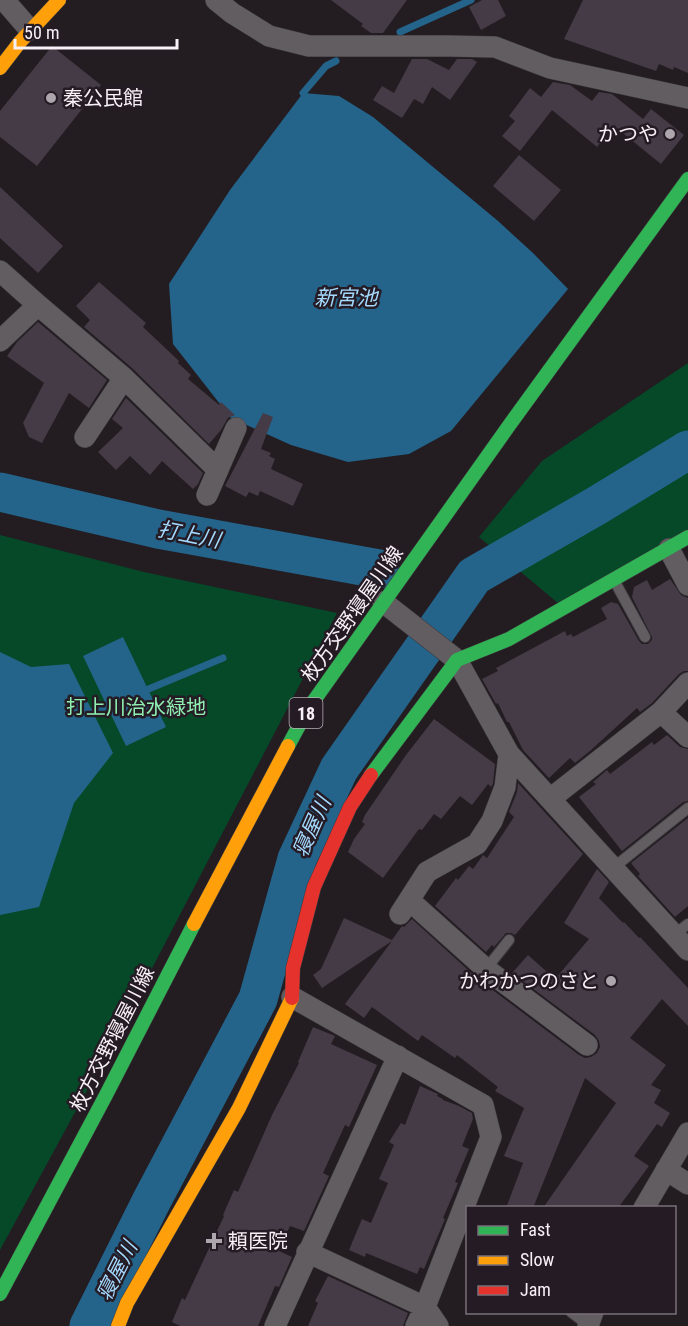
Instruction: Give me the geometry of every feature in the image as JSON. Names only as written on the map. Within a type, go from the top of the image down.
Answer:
[{"type":"main road","points":[[0,68],[30,30],[59,0]]},
{"type":"main road","name":"枚方交野寝屋川線","points":[[0,1294],[308,709],[688,179]]},
{"type":"main road","points":[[118,1326],[128,1303],[239,1107],[292,997],[293,968],[314,887],[350,807],[378,764],[457,660],[509,639],[688,537]]},
{"type":"street","points":[[4,0],[30,30]]},
{"type":"street","points":[[216,0],[269,36],[309,46],[495,47],[550,68],[688,98]]},
{"type":"street","points":[[0,271],[124,378],[218,470]]},
{"type":"street","points":[[0,341],[38,305]]},
{"type":"street","points":[[85,437],[124,378]]},
{"type":"street","points":[[207,495],[236,428]]},
{"type":"street","points":[[669,549],[688,585]]},
{"type":"street","points":[[383,602],[457,660],[509,754],[613,868],[683,936]]},
{"type":"street","points":[[550,799],[661,712],[688,683]]},
{"type":"street","points":[[661,712],[688,737]]},
{"type":"street","points":[[509,754],[505,787],[492,821],[477,844],[427,872],[404,907],[587,1045]]},
{"type":"street","points":[[292,997],[483,1105],[491,1137],[421,1317]]},
{"type":"street","points":[[275,1326],[398,1056]]},
{"type":"street","points":[[646,1206],[688,1134]]},
{"type":"street","points":[[666,1170],[688,1184]]},
{"type":"street","points":[[308,1252],[438,1326]]},
{"type":"lane","points":[[614,580],[645,637]]},
{"type":"lane","points":[[613,868],[688,808]]},
{"type":"lane","points":[[486,969],[509,940]]},
{"type":"lane","points":[[573,1314],[588,1326]]},
{"type":"green space","points":[[688,363],[688,529],[559,604],[479,537],[542,461]]},
{"type":"green space","name":"打上川治水緑地","points":[[0,535],[144,572],[337,613],[122,1026],[0,1250]]},
{"type":"water","name":"新宮池","points":[[303,93],[339,96],[373,117],[498,221],[568,289],[451,431],[409,454],[348,462],[291,445],[231,418],[173,344],[169,284],[230,190]]},
{"type":"water","points":[[123,637],[166,727],[126,746],[83,656]]},
{"type":"water","points":[[0,652],[31,667],[69,664],[113,753],[74,803],[39,907],[0,915]]},
{"type":"building","points":[[331,0],[407,0],[383,33],[371,33],[361,26],[363,24]]},
{"type":"building","points":[[482,0],[498,0],[506,16],[481,30],[469,7]]},
{"type":"building","points":[[583,0],[688,0],[688,73],[659,64],[656,71],[564,39]]},
{"type":"building","name":"秦公民館","points":[[52,46],[101,85],[37,166],[0,137],[0,111]]},
{"type":"building","points":[[412,59],[427,59],[449,70],[457,59],[472,59],[477,62],[450,100],[432,87],[423,104],[414,99],[402,118],[373,100],[382,86],[394,93]]},
{"type":"building","points":[[553,82],[570,85],[592,101],[599,92],[612,94],[643,119],[651,109],[684,135],[661,164],[614,126],[597,147],[552,110],[520,151],[502,136],[515,121],[509,116],[530,88],[541,97]]},
{"type":"building","points":[[519,155],[561,190],[534,221],[493,186]]},
{"type":"building","points":[[0,187],[63,246],[38,273],[0,238]]},
{"type":"building","points":[[99,282],[146,323],[143,327],[191,375],[188,379],[219,405],[221,402],[235,415],[228,418],[209,444],[132,368],[84,327],[90,320],[76,306]]},
{"type":"building","points":[[38,322],[107,380],[89,408],[69,393],[42,443],[29,437],[23,423],[44,383],[7,356],[17,342]]},
{"type":"building","points":[[126,398],[203,473],[193,489],[162,461],[150,475],[130,456],[116,470],[98,452],[123,428],[112,419]]},
{"type":"building","points":[[263,413],[273,417],[261,449],[271,453],[269,456],[275,459],[271,469],[303,484],[293,506],[260,491],[258,496],[249,492],[246,497],[225,486]]},
{"type":"building","points":[[670,579],[681,595],[688,598],[688,671],[679,674],[652,703],[640,712],[637,708],[575,763],[570,758],[549,778],[523,750],[509,722],[482,679],[498,671],[496,668],[565,631],[567,636],[571,634],[573,637],[607,619],[601,608],[611,602],[618,604],[639,641],[642,644],[648,644],[652,637],[632,597],[634,587],[647,580],[652,590]]},
{"type":"building","points":[[434,719],[495,764],[493,784],[491,787],[488,784],[472,805],[460,796],[441,819],[434,814],[422,830],[419,829],[383,878],[348,852],[365,824],[362,822],[365,815]]},
{"type":"building","points":[[667,735],[680,747],[688,749],[688,801],[683,802],[622,851],[579,797],[596,784],[593,782],[607,770],[610,774],[652,742],[654,745]]},
{"type":"building","points":[[518,783],[583,854],[515,935],[506,933],[494,947],[492,945],[486,952],[435,906],[456,878],[458,880],[469,866],[473,869],[483,855],[487,858],[514,817],[509,812]]},
{"type":"building","points":[[688,818],[688,906],[675,917],[638,876],[640,874],[631,863]]},
{"type":"building","points":[[597,869],[609,882],[599,898],[688,988],[688,1026],[662,999],[630,1038],[666,1065],[651,1085],[661,1090],[654,1103],[670,1113],[662,1127],[657,1124],[634,1156],[649,1166],[619,1206],[544,1206],[616,1103],[585,1078],[534,1206],[507,1206],[523,1163],[504,1156],[524,1108],[495,1091],[498,1087],[457,1055],[455,1058],[422,1035],[418,1041],[372,1007],[364,1018],[345,1004],[392,941],[322,988],[313,975],[321,969],[344,918],[392,940],[402,926],[404,927],[412,919],[478,979],[579,1055],[585,1058],[591,1057],[600,1047],[595,1035],[512,973],[528,955],[555,979],[589,939],[564,923]]},
{"type":"building","points":[[313,1027],[335,1036],[331,1044],[377,1065],[349,1127],[345,1125],[323,1173],[329,1176],[304,1231],[290,1226],[279,1251],[292,1257],[279,1287],[275,1286],[258,1326],[180,1326],[172,1322],[182,1298],[185,1300],[234,1190],[238,1192],[272,1115],[299,1063]]},
{"type":"building","points":[[420,1086],[438,1094],[437,1096],[443,1100],[472,1113],[473,1119],[462,1146],[469,1149],[455,1182],[458,1183],[443,1218],[445,1219],[424,1269],[420,1267],[417,1274],[366,1253],[365,1257],[349,1250],[362,1219],[371,1223],[388,1183],[379,1179],[394,1145],[389,1142],[401,1123],[405,1125]]},
{"type":"building","points":[[328,1276],[408,1313],[403,1326],[308,1326],[318,1303],[315,1301]]},
{"type":"waterway","points":[[400,32],[471,0]]},
{"type":"waterway","points":[[303,93],[326,66],[336,61]]},
{"type":"waterway","name":"寝屋川","points":[[89,1326],[152,1200],[258,999],[297,859],[339,769],[474,576],[688,450]]},
{"type":"waterway","name":"打上川","points":[[0,492],[158,529],[379,569]]},
{"type":"waterway","points":[[139,693],[223,658]]},
{"type":"waterway","points":[[92,712],[115,703]]},
{"type":"traffic: fast","points":[[288,746],[308,709],[688,179]]},
{"type":"traffic: fast","points":[[371,775],[457,660],[509,639],[688,537]]},
{"type":"traffic: fast","points":[[0,1294],[194,924]]},
{"type":"traffic: slow","points":[[0,68],[20,42],[59,0]]},
{"type":"traffic: slow","points":[[194,924],[288,746]]},
{"type":"traffic: slow","points":[[118,1326],[127,1303],[239,1108],[292,998]]},
{"type":"traffic: jam","points":[[292,998],[293,968],[314,887],[350,807],[371,775]]},
{"type":"place","name":"秦公民館","points":[[51,98]]},
{"type":"place","name":"かつや","points":[[670,134]]},
{"type":"place","name":"かわかつのさと","points":[[611,981]]},
{"type":"place","name":"頼医院","points":[[214,1241]]}]
